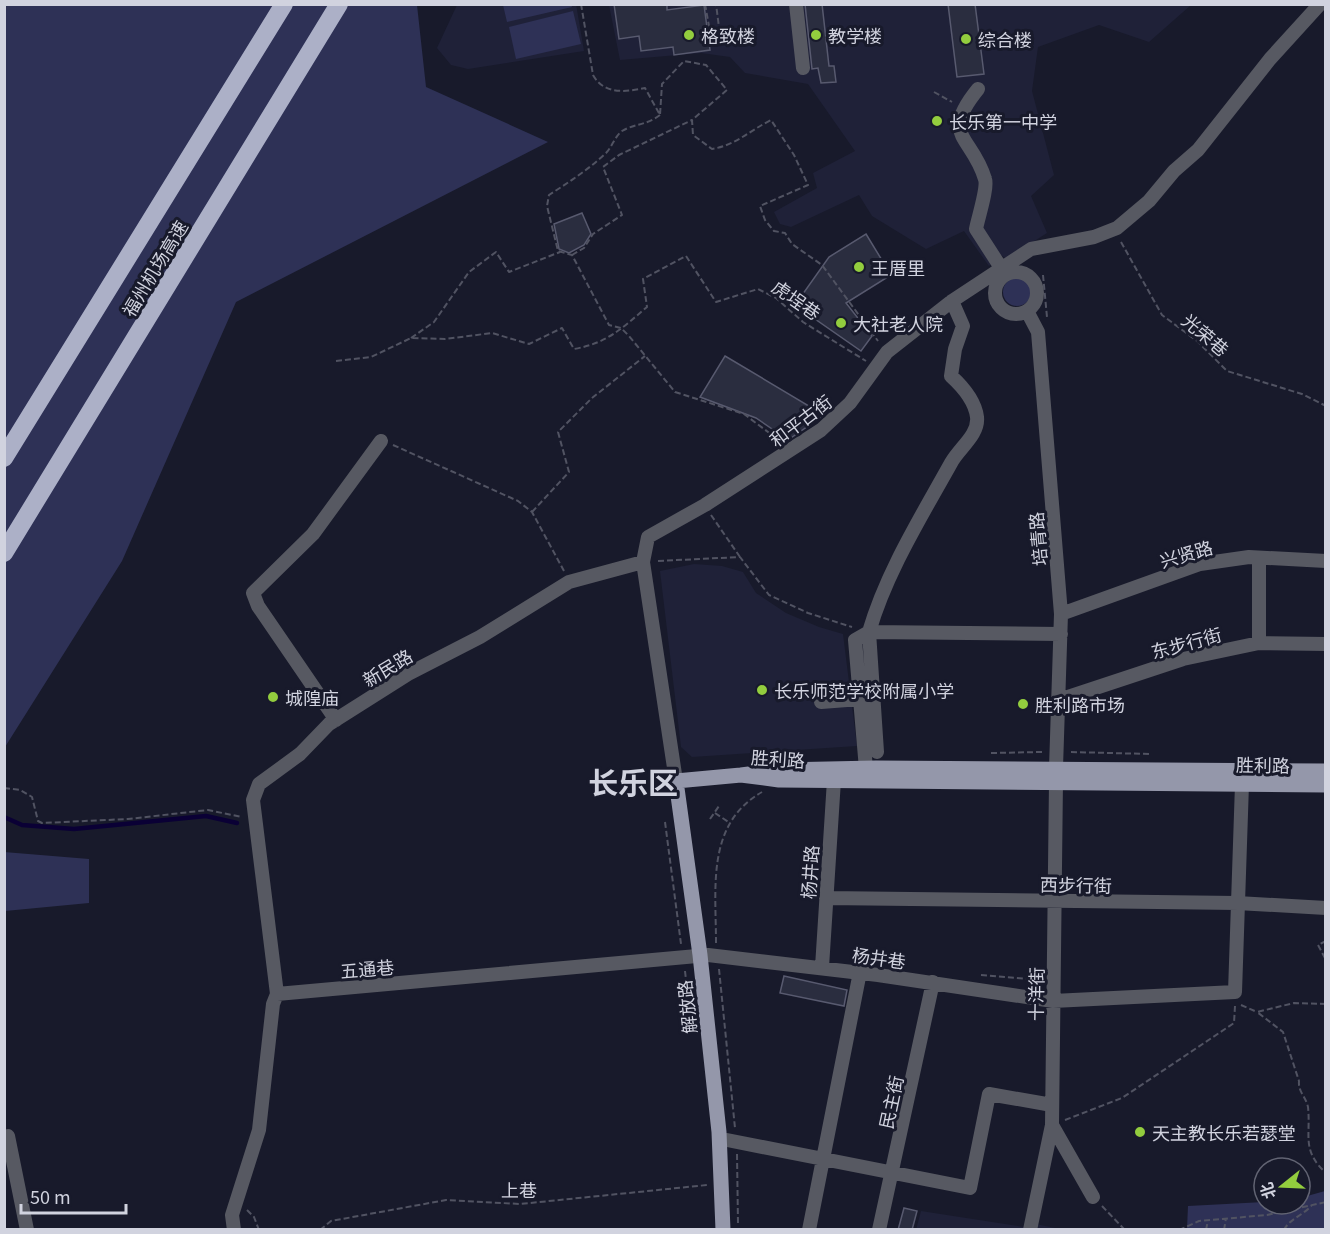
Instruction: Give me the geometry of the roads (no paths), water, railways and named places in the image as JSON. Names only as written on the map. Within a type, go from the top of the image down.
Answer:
[{"type":"highway","name":"福州机场高速","points":[[4,458],[284,4]]},
{"type":"highway","name":"福州机场高速","points":[[4,553],[339,4]]},
{"type":"main road","name":"胜利路","points":[[741,775],[780,770],[866,769],[1056,774],[1242,784],[1326,785]]},
{"type":"main road","name":"胜利路","points":[[741,775],[779,780],[834,780],[1056,774],[1326,771]]},
{"type":"main road","points":[[676,781],[741,775]]},
{"type":"main road","name":"解放路","points":[[676,781],[700,955],[719,1132],[723,1230]]},
{"type":"street","points":[[796,4],[803,68]]},
{"type":"street","name":"和平古街","points":[[642,562],[648,537],[705,506],[790,452],[836,418],[850,403],[887,352],[952,301],[1004,272],[1030,249],[1094,237],[1114,229],[1149,201],[1174,171],[1198,150],[1270,59],[1320,4]]},
{"type":"street","points":[[978,89],[963,108],[958,126],[963,141],[975,156],[986,182],[976,229],[1004,272]]},
{"type":"street","points":[[1004,272],[1025,273],[1034,282],[1036,301],[1027,311],[1014,314],[998,303],[995,291],[1004,272]]},
{"type":"street","points":[[877,752],[869,632],[877,605],[959,448],[974,435],[977,417],[965,388],[951,376],[955,349],[963,326],[952,301]]},
{"type":"street","name":"培青路","points":[[1027,311],[1038,332],[1061,614],[1056,774]]},
{"type":"street","points":[[336,720],[258,606],[253,593],[313,534],[381,441]]},
{"type":"street","points":[[1259,558],[1259,643]]},
{"type":"street","name":"兴贤路","points":[[1061,614],[1200,564],[1259,558],[1326,561]]},
{"type":"street","points":[[642,562],[676,781]]},
{"type":"street","name":"新民路","points":[[278,994],[253,800],[259,784],[300,754],[336,720],[408,674],[480,637],[569,582],[642,562]]},
{"type":"street","points":[[866,769],[855,640],[869,632],[1061,634]]},
{"type":"street","name":"东步行街","points":[[1059,700],[1183,659],[1259,643],[1326,644]]},
{"type":"street","points":[[821,702],[860,699]]},
{"type":"street","name":"十洋街","points":[[1056,774],[1052,1125],[1093,1197]]},
{"type":"street","name":"杨井路","points":[[822,967],[834,780]]},
{"type":"street","points":[[1237,903],[1242,784]]},
{"type":"street","name":"西步行街","points":[[826,898],[1237,903],[1326,908]]},
{"type":"street","name":"杨井巷","points":[[700,955],[822,967],[1053,1001],[1235,992],[1237,903]]},
{"type":"street","name":"五通巷","points":[[278,994],[700,955]]},
{"type":"street","points":[[809,1230],[860,972]]},
{"type":"street","name":"民主街","points":[[879,1230],[933,982]]},
{"type":"street","points":[[234,1230],[232,1215],[259,1130],[273,1004],[278,994]]},
{"type":"street","points":[[727,1140],[970,1188],[989,1094],[1052,1105]]},
{"type":"street","points":[[1030,1230],[1052,1125]]},
{"type":"street","points":[[8,1136],[27,1230]]},
{"type":"waterway","points":[[4,817],[22,825],[74,829],[206,816],[237,823]]},
{"type":"place","name":"格致楼","points":[[689,35]]},
{"type":"place","name":"教学楼","points":[[816,35]]},
{"type":"place","name":"综合楼","points":[[966,39]]},
{"type":"place","name":"长乐第一中学","points":[[937,121]]},
{"type":"place","name":"王厝里","points":[[859,267]]},
{"type":"place","name":"大社老人院","points":[[841,323]]},
{"type":"place","name":"长乐师范学校附属小学","points":[[762,690]]},
{"type":"place","name":"城隍庙","points":[[273,697]]},
{"type":"place","name":"胜利路市场","points":[[1023,704]]},
{"type":"place","name":"天主教长乐若瑟堂","points":[[1140,1132]]},
{"type":"district","name":"长乐区","points":[[633,781]]}]
